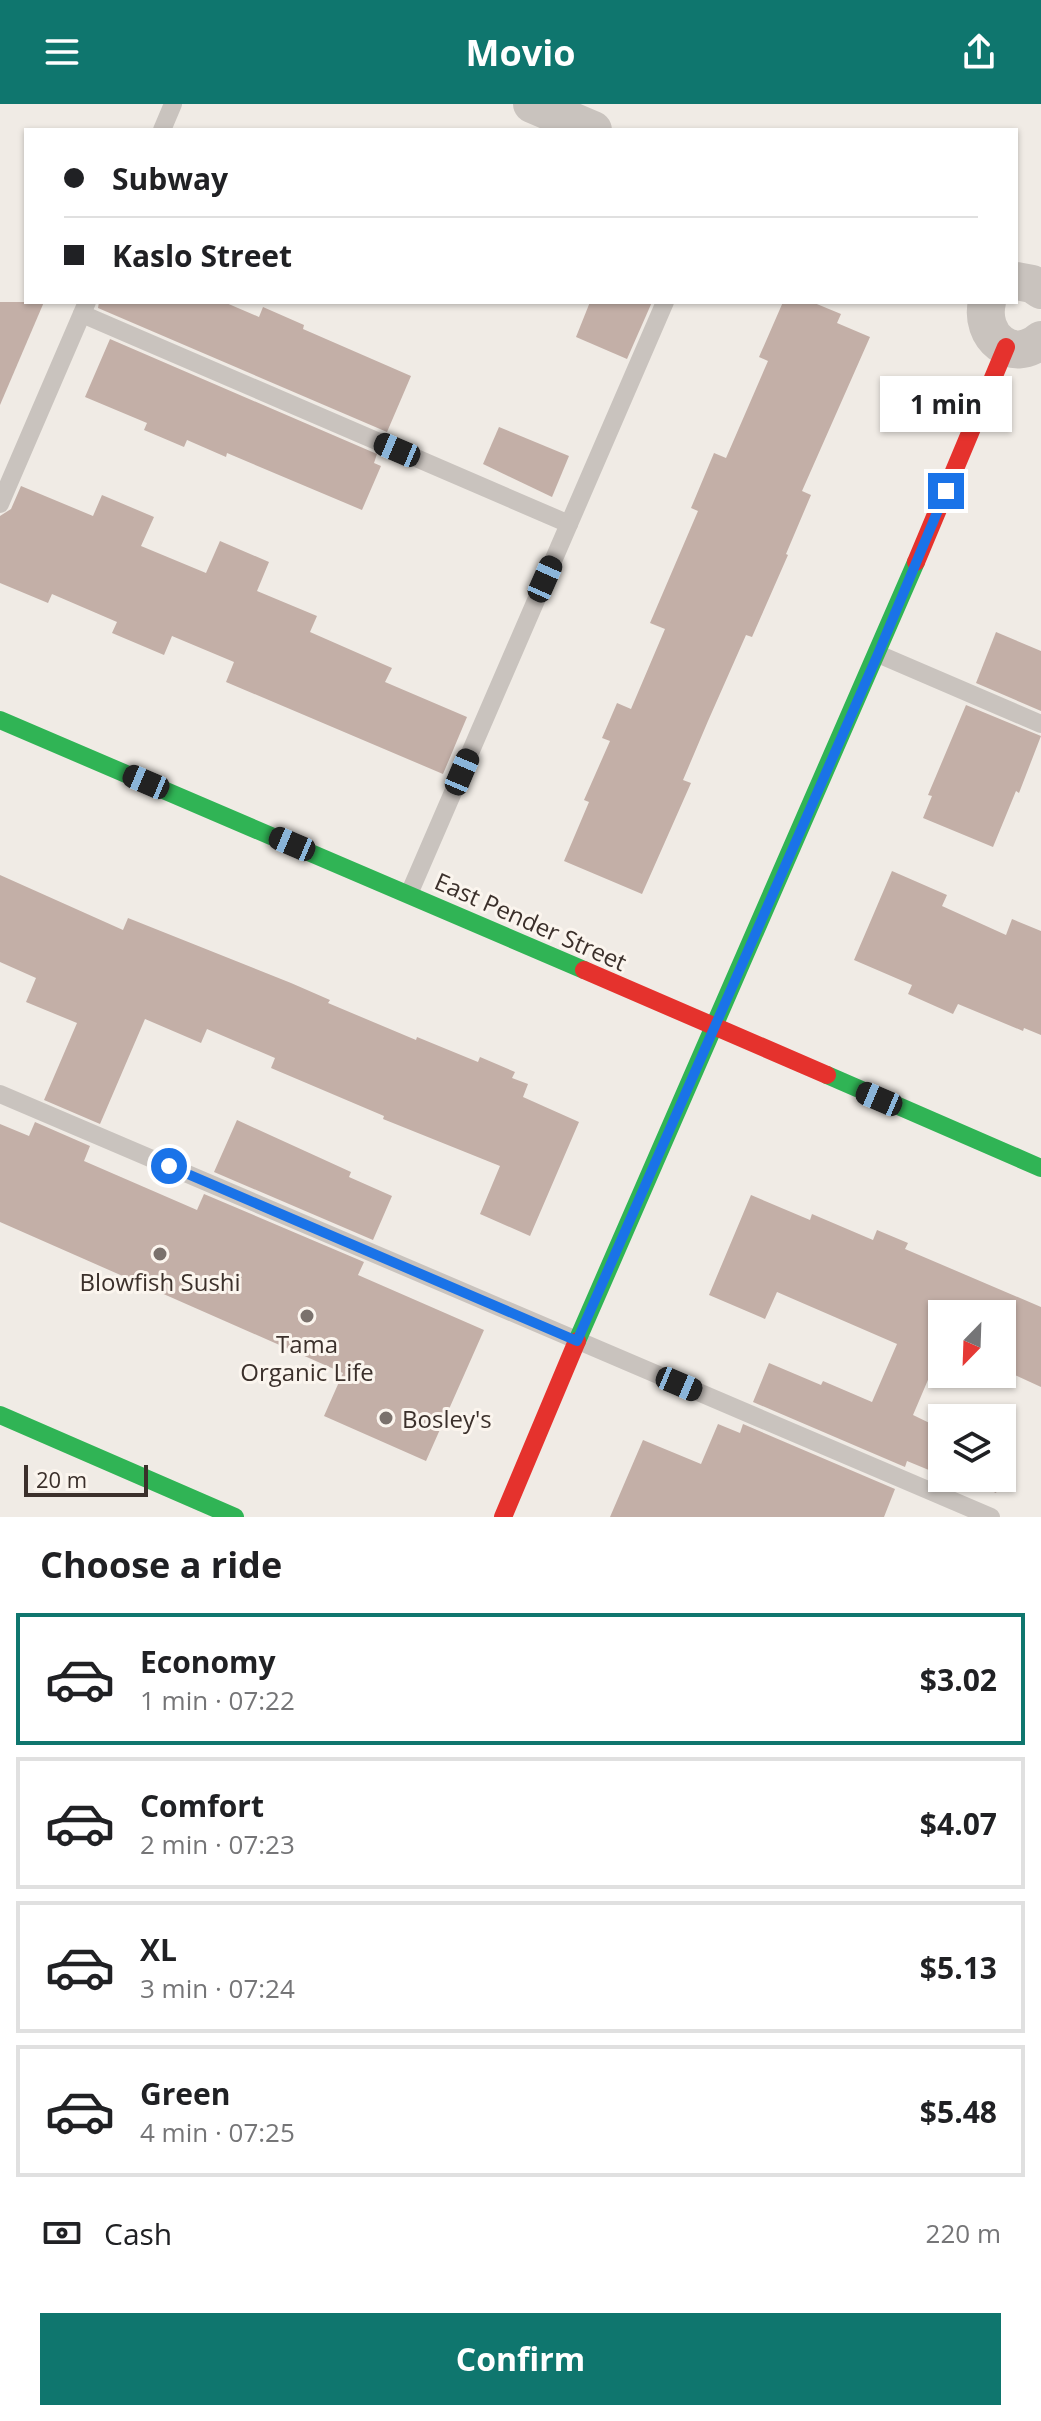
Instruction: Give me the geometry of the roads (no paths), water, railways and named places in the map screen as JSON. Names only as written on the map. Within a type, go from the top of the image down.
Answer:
[{"type":"street","points":[[532,104],[588,128]]},
{"type":"street","points":[[503,1517],[878,654],[1023,344],[989,333],[985,323],[987,304]]},
{"type":"street","name":"East Pender Street","points":[[0,720],[1041,1168]]},
{"type":"street","points":[[0,1415],[235,1517]]},
{"type":"lane","points":[[163,128],[173,104]]},
{"type":"lane","points":[[409,894],[664,304]]},
{"type":"lane","points":[[0,504],[85,308],[569,524]]},
{"type":"lane","points":[[878,654],[1041,724]]},
{"type":"lane","points":[[0,1094],[991,1517]]},
{"type":"place","name":"Blowfish Sushi","points":[[160,1254]]},
{"type":"place","name":"Tama Organic Life","points":[[307,1316]]},
{"type":"place","name":"Bosley's","points":[[386,1418]]}]
